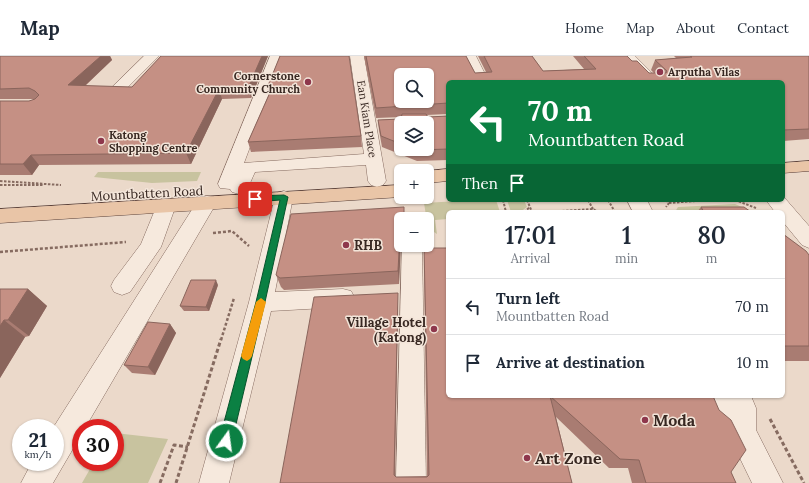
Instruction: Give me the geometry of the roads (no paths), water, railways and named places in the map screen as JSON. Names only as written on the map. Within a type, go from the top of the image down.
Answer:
[{"type":"main road","points":[[785,156],[809,154]]},
{"type":"main road","points":[[785,168],[809,166]]},
{"type":"main road","points":[[434,176],[446,175]]},
{"type":"main road","points":[[289,191],[394,180]]},
{"type":"main road","points":[[434,189],[446,188]]},
{"type":"main road","name":"Mountbatten Road","points":[[0,201],[289,191]]},
{"type":"main road","name":"Mountbatten Road","points":[[0,216],[166,205],[224,193],[289,191]]},
{"type":"main road","points":[[289,191],[394,191]]},
{"type":"street","points":[[115,92],[152,56]]},
{"type":"street","points":[[224,193],[277,56]]},
{"type":"street","name":"Ean Kiam Place","points":[[357,56],[375,125],[373,160],[377,181]]},
{"type":"street","points":[[469,56],[481,80]]},
{"type":"street","points":[[628,56],[652,80]]},
{"type":"street","points":[[64,438],[224,193],[246,170],[250,167],[373,160]]},
{"type":"street","points":[[214,483],[289,191]]},
{"type":"street","points":[[122,286],[150,247],[166,205]]},
{"type":"street","points":[[785,220],[809,240]]},
{"type":"street","points":[[785,230],[809,262]]},
{"type":"street","points":[[410,252],[399,295],[411,483]]},
{"type":"street","points":[[261,302],[364,297]]},
{"type":"street","points":[[712,398],[717,409],[742,432],[768,483]]},
{"type":"street","points":[[737,398],[742,408],[742,432]]},
{"type":"street","points":[[36,483],[43,471]]},
{"type":"place","name":"Arputha Vilas","points":[[660,72]]},
{"type":"place","name":"Cornerstone Community Church","points":[[308,82]]},
{"type":"place","name":"Katong Shopping Centre","points":[[101,141]]},
{"type":"place","name":"RHB","points":[[346,245]]},
{"type":"place","name":"Village Hotel (Katong)","points":[[434,329]]},
{"type":"place","name":"Moda","points":[[645,420]]},
{"type":"place","name":"Art Zone","points":[[527,458]]}]
